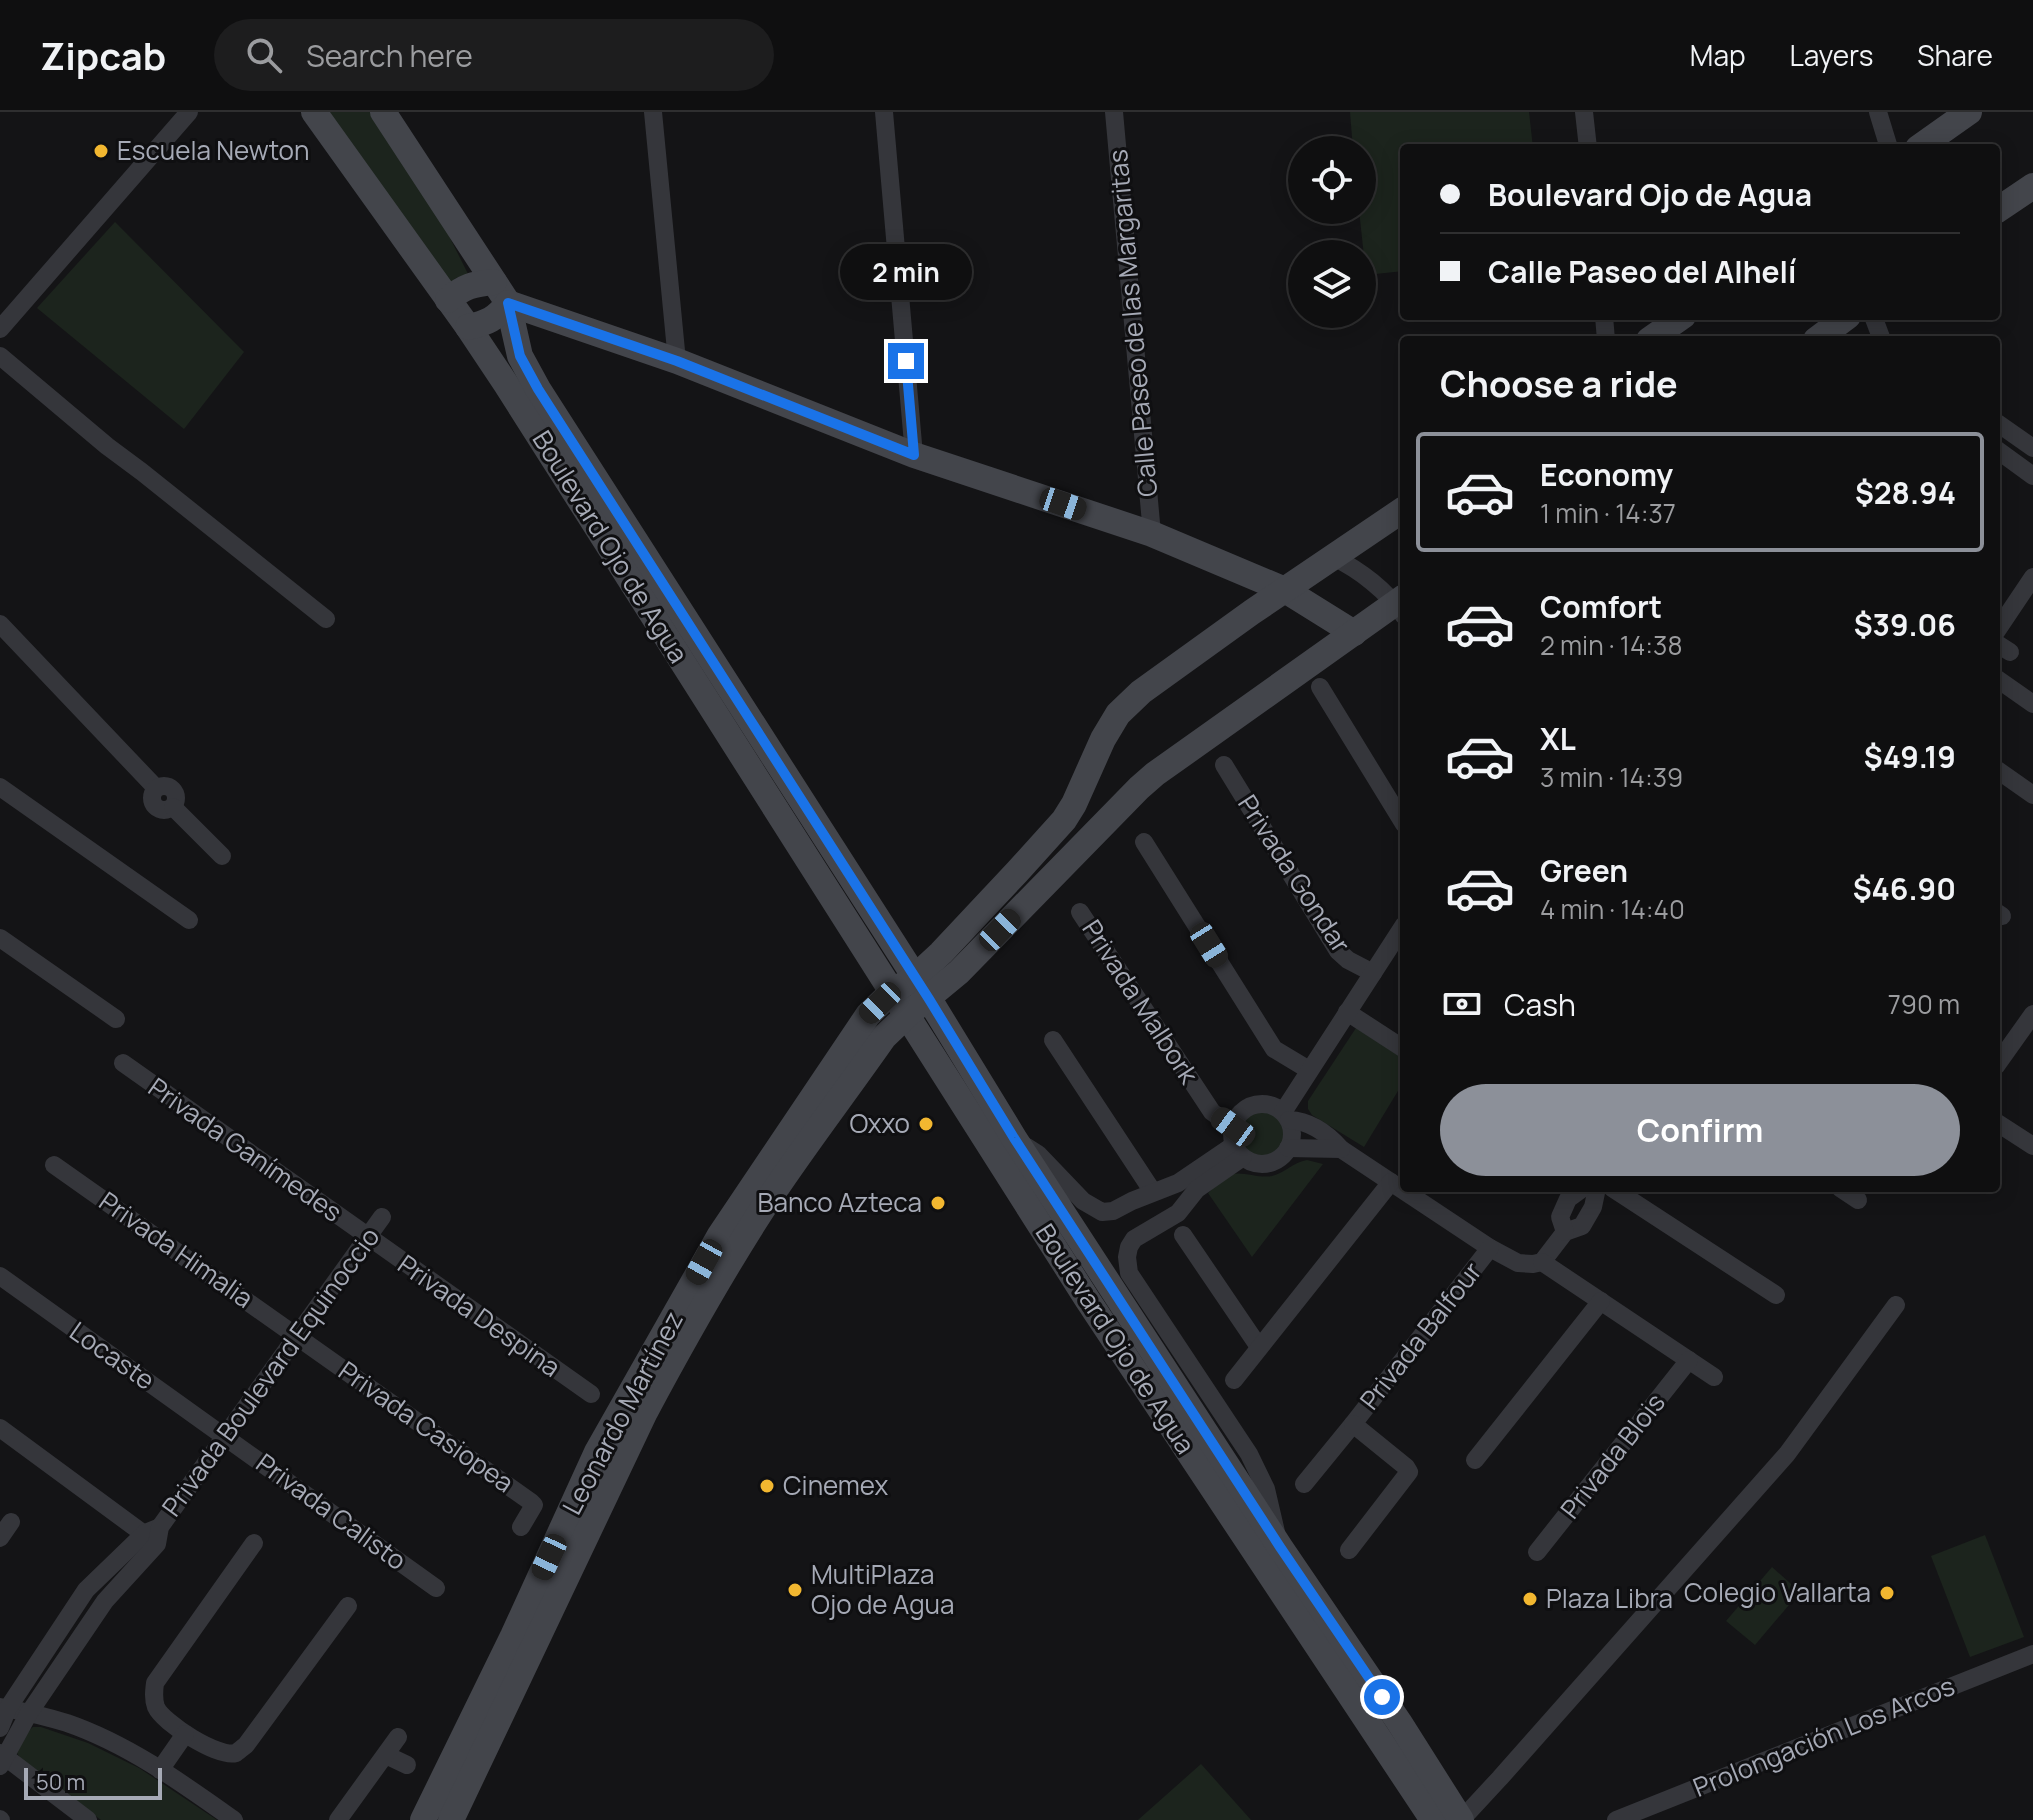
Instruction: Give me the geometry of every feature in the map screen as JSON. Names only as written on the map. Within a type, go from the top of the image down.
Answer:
[{"type":"main road","name":"Boulevard Ojo de Agua","points":[[314,112],[468,327],[1014,1138],[1461,1820]]},
{"type":"main road","name":"Boulevard Ojo de Agua","points":[[383,112],[501,293],[520,356],[538,389],[912,989]]},
{"type":"main road","points":[[1924,144],[1969,112]]},
{"type":"main road","points":[[2000,208],[2033,186]]},
{"type":"main road","points":[[448,300],[462,288],[476,284],[501,293],[914,455],[1152,534],[1285,590],[1354,633]]},
{"type":"main road","points":[[468,327],[499,315],[501,293]]},
{"type":"main road","points":[[1655,336],[1677,320]]},
{"type":"main road","points":[[1821,336],[1843,320]]},
{"type":"main road","points":[[907,1015],[912,989],[941,953],[1064,820],[1118,714],[1141,692],[1400,512]]},
{"type":"main road","points":[[912,989],[959,972],[1147,781],[1354,633],[1400,607]]},
{"type":"main road","name":"Leonardo Martínez","points":[[451,1820],[597,1452],[704,1262],[868,1015],[912,989]]},
{"type":"main road","name":"Boulevard Ojo de Agua","points":[[907,1015],[1087,1299],[1433,1820]]},
{"type":"main road","name":"Leonardo Martínez","points":[[423,1820],[706,1304],[771,1197],[884,1037],[907,1015]]},
{"type":"main road","points":[[673,1317],[706,1304],[704,1262]]},
{"type":"street","points":[[0,329],[189,112]]},
{"type":"street","points":[[653,112],[677,361]]},
{"type":"street","points":[[884,112],[914,455]]},
{"type":"street","name":"Calle Paseo de las Margaritas","points":[[1114,112],[1152,534]]},
{"type":"street","points":[[1584,112],[1588,144]]},
{"type":"street","points":[[1878,112],[1888,144]]},
{"type":"street","points":[[0,356],[107,446],[326,619]]},
{"type":"street","points":[[2000,425],[2033,448]]},
{"type":"street","points":[[2000,455],[2033,476]]},
{"type":"street","points":[[1333,557],[1400,605]]},
{"type":"street","points":[[2000,626],[2033,577]]},
{"type":"street","points":[[0,624],[156,788],[165,785],[173,789],[177,798],[173,807],[222,856]]},
{"type":"street","points":[[2000,681],[2033,704]]},
{"type":"street","points":[[1320,687],[1400,817]]},
{"type":"street","name":"Privada Gondar","points":[[1224,765],[1338,951],[1373,973]]},
{"type":"street","points":[[2000,772],[2033,795]]},
{"type":"street","points":[[0,773],[0,787],[189,920]]},
{"type":"street","points":[[1144,842],[1274,1049],[1309,1070]]},
{"type":"street","name":"Privada Malbork","points":[[1080,912],[1212,1112],[1236,1143]]},
{"type":"street","points":[[1286,1116],[1309,1070],[1400,931]]},
{"type":"street","points":[[0,938],[116,1019]]},
{"type":"street","points":[[1347,1012],[1400,1046]]},
{"type":"street","points":[[2000,1060],[2033,1014]]},
{"type":"street","points":[[1053,1040],[1153,1192]]},
{"type":"street","name":"Privada Ganímedes","points":[[123,1063],[367,1237]]},
{"type":"street","points":[[1280,1547],[1266,1489],[1249,1454],[1129,1273],[1129,1247],[1134,1239],[1178,1213],[1236,1143],[1237,1117],[1253,1105],[1274,1106],[1286,1116],[1311,1124],[1332,1138],[1341,1149],[1400,1188]]},
{"type":"street","points":[[1236,1143],[1251,1162],[1271,1163],[1278,1160],[1292,1139],[1292,1129],[1286,1116]]},
{"type":"street","points":[[2000,1125],[2033,1146]]},
{"type":"street","points":[[1014,1138],[1038,1154],[1083,1201],[1102,1212],[1113,1211],[1178,1183],[1236,1143]]},
{"type":"street","points":[[1288,1148],[1341,1149]]},
{"type":"street","name":"Privada Himalia","points":[[54,1165],[297,1335]]},
{"type":"street","points":[[1234,1380],[1391,1182]]},
{"type":"street","points":[[1406,1192],[1490,1248],[1518,1263],[1533,1264],[1542,1262],[1565,1232],[1582,1226],[1593,1207],[1596,1192]]},
{"type":"street","points":[[1565,1232],[1560,1217],[1568,1199],[1578,1192]]},
{"type":"street","points":[[1618,1192],[1776,1295]]},
{"type":"street","points":[[1846,1192],[1858,1200]]},
{"type":"street","name":"Privada Boulevard Equinoccio","points":[[2,1759],[29,1713],[105,1601],[382,1217]]},
{"type":"street","points":[[1183,1235],[1259,1347]]},
{"type":"street","name":"Privada Despina","points":[[367,1237],[591,1394]]},
{"type":"street","name":"Privada Balfour","points":[[1304,1484],[1490,1248]]},
{"type":"street","points":[[1542,1262],[1714,1377]]},
{"type":"street","name":"Locaste","points":[[0,1276],[225,1436]]},
{"type":"street","points":[[1475,1460],[1601,1301]]},
{"type":"street","points":[[1461,1820],[1787,1454],[1896,1305]]},
{"type":"street","name":"Privada Casiopea","points":[[297,1335],[531,1502],[533,1510],[521,1527]]},
{"type":"street","name":"Privada Blois","points":[[1537,1552],[1689,1360]]},
{"type":"street","name":"Privada Balfour","points":[[1349,1550],[1409,1472],[1353,1424]]},
{"type":"street","points":[[0,1428],[154,1535]]},
{"type":"street","name":"Privada Calisto","points":[[225,1436],[436,1588]]},
{"type":"street","points":[[0,1538],[11,1522]]},
{"type":"street","name":"Privada Boulevard Equinoccio","points":[[0,1728],[4,1708],[86,1590],[154,1535]]},
{"type":"street","points":[[254,1543],[155,1683],[153,1694],[157,1710],[185,1734],[220,1752],[236,1753],[246,1745],[348,1606]]},
{"type":"street","name":"Prolongación Los Arcos","points":[[1616,1820],[2033,1654]]},
{"type":"street","points":[[4,1708],[68,1724],[105,1740],[160,1770],[234,1820]]},
{"type":"street","points":[[160,1770],[185,1734]]},
{"type":"street","points":[[338,1820],[398,1737]]},
{"type":"street","points":[[386,1755],[407,1765]]},
{"type":"street","points":[[2,1759],[88,1820]]},
{"type":"shaded area","points":[[320,112],[371,112],[433,204],[468,274],[456,278],[447,286]]},
{"type":"shaded area","points":[[1350,112],[1529,112],[1533,144],[1400,144],[1400,271],[1376,274],[1376,240],[1362,240],[1361,224],[1376,224],[1376,136],[1352,136]]},
{"type":"shaded area","points":[[115,222],[244,352],[184,429],[37,308]]},
{"type":"shaded area","points":[[1356,1028],[1400,1056],[1400,1088],[1364,1147],[1312,1115],[1308,1101]]},
{"type":"shaded area","points":[[1262,1112],[1277,1119],[1284,1134],[1277,1149],[1262,1156],[1247,1149],[1240,1134],[1247,1119]]},
{"type":"shaded area","points":[[1307,1160],[1323,1164],[1252,1257],[1208,1193],[1232,1174],[1272,1176]]},
{"type":"shaded area","points":[[1985,1535],[2024,1637],[1970,1657],[1931,1556]]},
{"type":"shaded area","points":[[1772,1567],[1800,1592],[1755,1645],[1726,1621]]},
{"type":"shaded area","points":[[33,1727],[88,1743],[139,1768],[217,1820],[101,1820],[22,1761],[17,1753],[19,1745]]},
{"type":"shaded area","points":[[1201,1764],[1251,1820],[1138,1820]]},
{"type":"place","name":"Escuela Newton","points":[[101,151]]},
{"type":"place","name":"Oxxo","points":[[926,1124]]},
{"type":"place","name":"Banco Azteca","points":[[938,1203]]},
{"type":"place","name":"Cinemex","points":[[767,1486]]},
{"type":"place","name":"MultiPlaza Ojo de Agua","points":[[795,1590]]},
{"type":"place","name":"Colegio Vallarta","points":[[1887,1593]]},
{"type":"place","name":"Plaza Libra","points":[[1530,1599]]},
{"type":"route","points":[[906,361],[914,455],[677,361],[508,303],[520,356],[538,389],[929,999],[1014,1138],[1280,1547],[1382,1697]]}]
